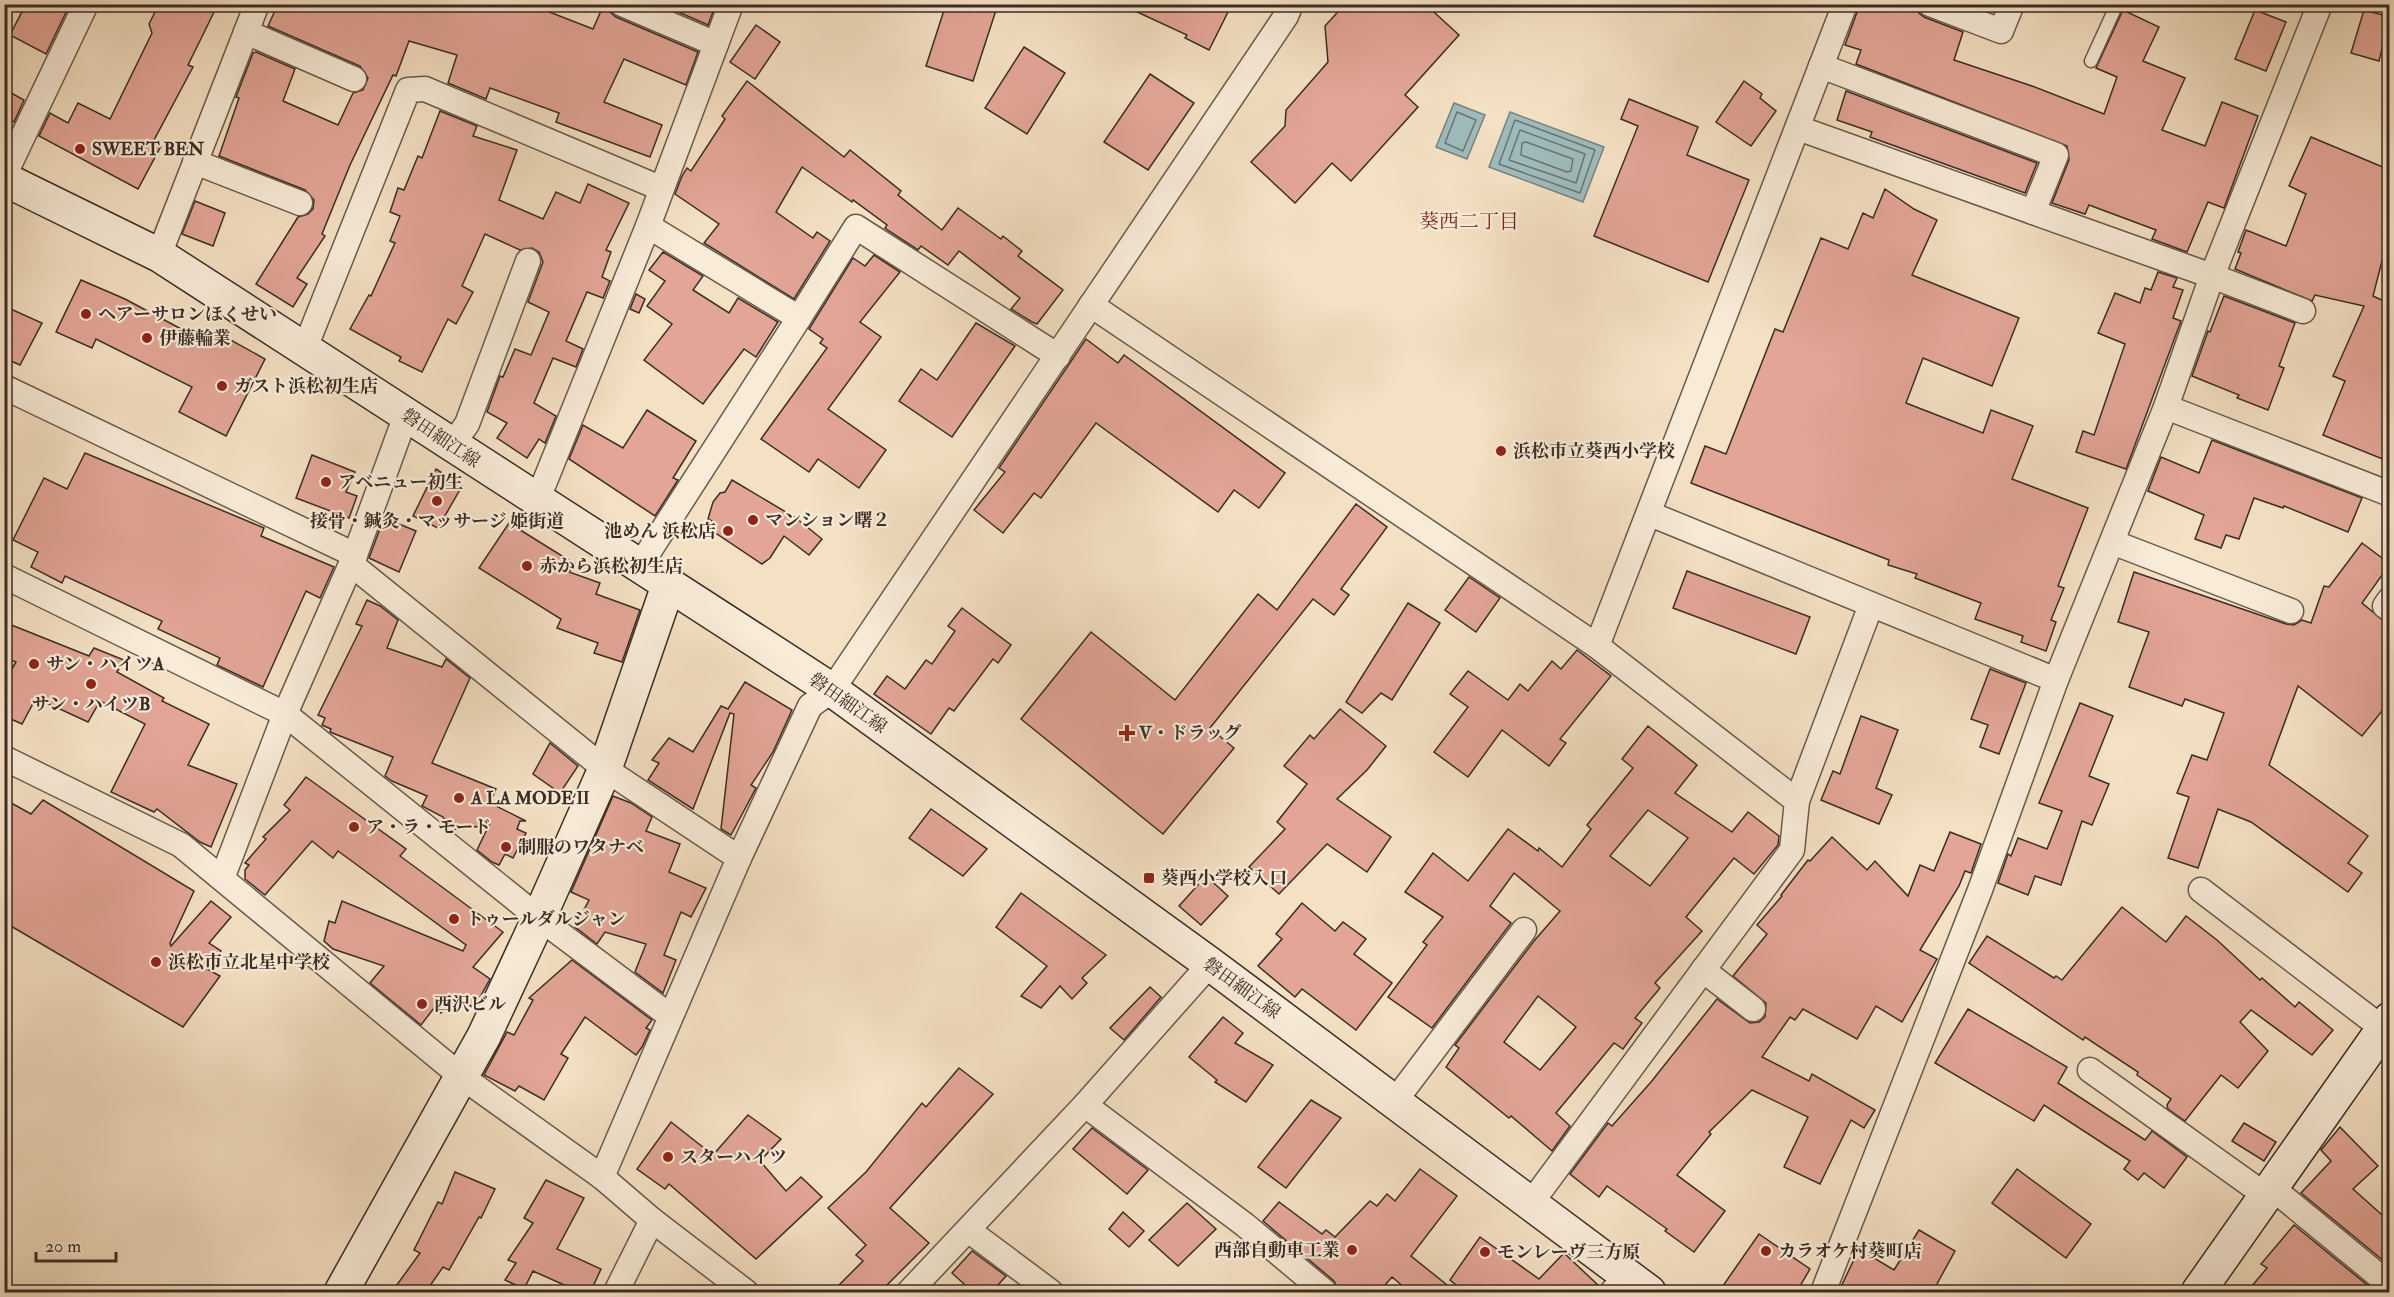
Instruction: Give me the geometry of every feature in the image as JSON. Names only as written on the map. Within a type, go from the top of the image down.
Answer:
[{"type":"main road","name":"磐田細江線","points":[[4,178],[159,255],[832,690],[1210,964],[1532,1203],[1630,1287]]},
{"type":"main road","points":[[346,1291],[462,1077],[538,918],[605,769],[668,586]]},
{"type":"main road","points":[[2198,1293],[2386,1023]]},
{"type":"street","points":[[4,178],[86,4]]},
{"type":"street","points":[[159,255],[257,4]]},
{"type":"street","points":[[622,4],[716,44]]},
{"type":"street","points":[[537,501],[648,226],[660,188],[730,4]]},
{"type":"street","points":[[603,1177],[739,858],[810,706],[832,690],[1286,16],[1291,4]]},
{"type":"street","points":[[1597,646],[1650,514],[1845,4]]},
{"type":"street","points":[[1930,4],[2001,31],[2012,4]]},
{"type":"street","points":[[1823,1293],[1980,890],[2056,680],[2166,407],[2212,276],[2316,6]]},
{"type":"street","points":[[246,32],[354,79]]},
{"type":"street","points":[[1821,66],[2056,155],[2033,212]]},
{"type":"street","points":[[304,348],[408,90],[425,89],[660,188]]},
{"type":"street","points":[[1798,128],[2212,276],[2303,311]]},
{"type":"street","points":[[195,162],[300,203]]},
{"type":"street","points":[[648,226],[799,318]]},
{"type":"street","points":[[639,567],[856,227],[1058,356]]},
{"type":"street","points":[[452,445],[467,424],[528,261]]},
{"type":"street","points":[[1091,305],[1597,646],[1797,801]]},
{"type":"street","points":[[4,387],[353,559],[605,769],[739,858]]},
{"type":"street","points":[[2166,407],[2390,494]]},
{"type":"street","points":[[223,876],[285,714],[353,559],[406,415]]},
{"type":"street","points":[[1650,514],[2056,680]]},
{"type":"street","points":[[2112,542],[2290,611]]},
{"type":"street","points":[[4,576],[285,714],[538,918],[670,1016]]},
{"type":"street","points":[[2390,599],[2385,606],[2390,609]]},
{"type":"street","points":[[1532,1203],[1792,850],[1797,801],[1871,605]]},
{"type":"street","points":[[4,758],[181,845],[223,876],[462,1077],[603,1177],[652,1220],[746,1293]]},
{"type":"street","points":[[2201,890],[2386,1023]]},
{"type":"street","points":[[1395,1101],[1524,930]]},
{"type":"street","points":[[909,1293],[1086,1105],[1210,964]]},
{"type":"street","points":[[1703,970],[1753,1009]]},
{"type":"street","points":[[2090,1070],[2268,1191],[2390,1285]]},
{"type":"street","points":[[1086,1105],[1245,1225],[1325,1293]]},
{"type":"street","points":[[616,1293],[652,1220]]},
{"type":"street","points":[[968,1230],[1051,1293]]},
{"type":"lane","points":[[2091,61],[2117,4]]},
{"type":"water","points":[[1454,103],[1485,115],[1467,159],[1436,147]]},
{"type":"water","points":[[1510,112],[1604,147],[1583,202],[1489,167]]},
{"type":"building","points":[[26,4],[70,4],[46,54],[10,35]]},
{"type":"building","points":[[159,4],[218,4],[188,65],[193,67],[153,142],[161,146],[138,189],[39,136],[50,113],[68,123],[78,103],[110,119],[152,33],[149,24]]},
{"type":"building","points":[[278,4],[529,4],[593,29],[604,4],[608,4],[610,12],[616,17],[698,52],[686,85],[624,59],[604,102],[662,125],[650,157],[556,122],[559,113],[490,88],[486,99],[448,83],[457,55],[409,41],[396,76],[393,75],[350,165],[322,234],[325,236],[297,278],[307,284],[293,307],[256,284],[298,217],[308,214],[313,209],[314,200],[305,190],[219,156],[239,98],[236,97],[253,53],[256,52],[295,69],[283,101],[338,125],[353,93],[363,90],[368,78],[360,66],[268,26]]},
{"type":"building","points":[[660,4],[716,4],[708,25]]},
{"type":"building","points":[[946,4],[998,4],[973,81],[926,66]]},
{"type":"building","points":[[1120,4],[1232,4],[1209,50],[1185,38],[1187,35]]},
{"type":"building","points":[[1345,4],[1425,4],[1459,35],[1405,95],[1418,107],[1351,181],[1332,163],[1295,203],[1251,162],[1285,126],[1286,110],[1328,62],[1325,26]]},
{"type":"building","points":[[1860,4],[1916,4],[1919,13],[1924,17],[1963,32],[1954,60],[2032,86],[2104,114],[2117,77],[2096,68],[2123,10],[2159,27],[2143,61],[2185,78],[2162,130],[2205,146],[2222,102],[2258,116],[2224,208],[2208,202],[2187,252],[2152,239],[2156,230],[2089,205],[2085,214],[2052,203],[2069,160],[2067,146],[1856,64],[1861,50],[1845,45]]},
{"type":"building","points":[[2255,10],[2286,22],[2266,71],[2235,59]]},
{"type":"building","points":[[2364,10],[2390,17],[2379,61],[2351,53]]},
{"type":"building","points":[[756,25],[780,42],[755,79],[730,62]]},
{"type":"building","points":[[1024,47],[1065,73],[1027,134],[985,108]]},
{"type":"building","points":[[1150,74],[1194,103],[1148,170],[1104,142]]},
{"type":"building","points":[[747,81],[844,157],[850,150],[901,191],[898,195],[942,230],[958,208],[1001,239],[1003,236],[1022,251],[1018,256],[1063,290],[1037,324],[1032,322],[1011,309],[1020,298],[959,251],[948,265],[921,246],[918,250],[885,228],[887,225],[853,200],[852,202],[802,167],[776,212],[813,238],[817,232],[830,241],[794,299],[704,243],[719,224],[675,194],[687,168],[691,171],[725,119],[722,116]]},
{"type":"building","points":[[1744,81],[1762,94],[1760,98],[1776,111],[1751,146],[1716,122]]},
{"type":"building","points":[[4,89],[24,100],[14,122],[4,117]]},
{"type":"building","points":[[1846,91],[2037,163],[2025,193],[1870,137],[1872,132],[1837,120]]},
{"type":"building","points":[[1629,99],[1698,127],[1687,155],[1749,180],[1708,282],[1594,236],[1638,126],[1621,119]]},
{"type":"building","points":[[440,111],[477,126],[473,136],[517,150],[499,200],[543,219],[556,192],[580,203],[588,184],[629,203],[606,250],[611,252],[602,277],[610,281],[603,298],[587,292],[566,341],[583,349],[576,367],[553,358],[534,403],[556,416],[545,443],[539,439],[527,458],[497,438],[507,423],[487,412],[500,376],[503,377],[515,349],[531,355],[549,312],[528,302],[543,262],[539,252],[532,248],[520,250],[485,234],[462,286],[473,292],[456,324],[448,319],[422,372],[399,361],[401,357],[350,329],[369,295],[371,296],[395,243],[390,241],[400,216],[390,212],[398,188],[404,190],[418,156],[422,158]]},
{"type":"building","points":[[2311,137],[2390,170],[2390,230],[2373,296],[2390,304],[2390,462],[2323,435],[2345,381],[2333,376],[2364,306],[2315,295],[2312,301],[2235,269],[2246,230],[2286,246],[2306,194],[2289,186]]},
{"type":"building","points":[[1885,189],[1914,209],[1937,220],[1912,275],[2019,318],[1992,386],[1923,358],[1906,403],[1983,433],[1991,410],[2033,426],[2012,479],[2088,508],[2058,586],[2064,588],[2051,620],[2056,622],[2046,651],[2021,642],[2023,636],[1975,619],[1981,603],[1915,578],[1917,574],[1888,565],[1889,560],[1691,483],[1705,446],[1726,454],[1775,329],[1783,332],[1821,238],[1848,249],[1863,213],[1873,218]]},
{"type":"building","points":[[195,201],[225,213],[213,246],[182,234]]},
{"type":"building","points":[[663,252],[703,276],[693,290],[729,313],[738,298],[778,322],[756,357],[744,349],[703,404],[644,360],[672,324],[647,306],[665,281],[649,270]]},
{"type":"building","points":[[874,255],[900,272],[860,322],[881,337],[828,409],[886,450],[859,488],[818,459],[809,472],[761,439],[827,348],[820,343],[823,339],[809,329],[853,258],[865,266]]},
{"type":"building","points":[[2158,272],[2177,278],[2173,287],[2183,290],[2173,318],[2181,321],[2126,469],[2076,452],[2083,431],[2094,435],[2125,344],[2098,333],[2115,293],[2140,303],[2145,288],[2151,290]]},
{"type":"building","points":[[81,280],[125,299],[213,346],[220,334],[265,359],[226,436],[179,412],[192,387],[96,339],[92,348],[56,332]]},
{"type":"building","points":[[636,294],[645,299],[639,313],[630,309]]},
{"type":"building","points":[[2224,296],[2295,323],[2279,366],[2284,368],[2268,410],[2237,398],[2239,395],[2192,376],[2208,331],[2210,332]]},
{"type":"building","points":[[4,306],[42,323],[20,365],[4,358]]},
{"type":"building","points":[[976,323],[1015,346],[952,437],[899,401],[921,369],[937,380]]},
{"type":"building","points":[[1086,339],[1118,363],[1124,355],[1285,473],[1259,508],[1234,490],[1218,512],[1096,423],[1041,498],[1034,493],[1003,533],[974,510],[1005,472],[999,468]]},
{"type":"building","points":[[647,410],[696,441],[673,478],[678,480],[655,516],[569,459],[583,425],[623,448]]},
{"type":"building","points":[[2212,440],[2362,498],[2348,532],[2284,506],[2283,508],[2254,498],[2239,539],[2226,535],[2221,548],[2195,539],[2204,515],[2148,491],[2161,457],[2199,473]]},
{"type":"building","points":[[85,453],[264,528],[261,536],[334,567],[320,598],[306,591],[263,687],[217,665],[220,658],[158,629],[162,621],[65,576],[62,583],[31,567],[38,552],[13,540],[44,478],[67,489]]},
{"type":"building","name":"アベニュー初生","points":[[312,455],[355,472],[346,492],[357,496],[349,518],[296,498]]},
{"type":"building","name":"接骨・鍼灸・マッサージ 姫街道","points":[[436,469],[462,486],[438,528],[413,516]]},
{"type":"building","name":"マンション曙２","points":[[732,480],[796,518],[822,539],[809,555],[784,536],[770,558],[762,564],[711,530],[714,522],[708,519],[713,502],[720,493],[725,492]]},
{"type":"building","name":"V・ドラッグ","points":[[1356,504],[1387,527],[1341,589],[1349,595],[1334,615],[1313,599],[1210,728],[1234,748],[1163,834],[1021,719],[1091,632],[1175,700],[1258,594],[1277,610]]},
{"type":"building","points":[[384,518],[416,531],[399,572],[369,558]]},
{"type":"building","points":[[509,523],[575,564],[569,572],[600,583],[596,594],[640,610],[622,662],[594,653],[598,643],[557,628],[561,619],[479,568]]},
{"type":"building","points":[[2362,543],[2390,564],[2362,603],[2390,626],[2390,701],[2362,736],[2298,686],[2269,765],[2368,836],[2348,863],[2362,873],[2348,892],[2251,822],[2218,809],[2198,868],[2168,858],[2189,797],[2177,793],[2192,755],[2207,760],[2224,713],[2185,699],[2182,706],[2129,687],[2149,632],[2118,622],[2134,572],[2286,624],[2294,625],[2302,620],[2311,623],[2324,586],[2329,587]]},
{"type":"building","points":[[1687,571],[1810,617],[1796,654],[1673,608]]},
{"type":"building","points":[[1469,577],[1500,598],[1476,632],[1445,610]]},
{"type":"building","points":[[367,600],[380,606],[398,620],[387,648],[442,667],[446,659],[470,678],[432,763],[496,789],[490,803],[526,821],[520,821],[517,829],[526,833],[513,858],[505,854],[499,865],[492,862],[477,850],[489,825],[452,830],[443,817],[422,806],[427,796],[385,776],[393,757],[330,732],[331,729],[322,725],[325,718],[318,715],[362,626],[356,624]]},
{"type":"building","points":[[1408,603],[1440,623],[1392,700],[1381,693],[1362,713],[1346,702]]},
{"type":"building","points":[[962,608],[1011,645],[998,663],[993,659],[954,711],[949,708],[931,734],[874,694],[887,676],[905,689],[926,660],[932,664],[955,631],[948,626]]},
{"type":"building","points":[[4,622],[89,656],[94,648],[124,660],[117,672],[164,698],[162,701],[209,724],[188,765],[237,784],[211,847],[200,842],[157,809],[154,812],[111,792],[145,724],[100,701],[88,722],[36,698],[22,724],[4,716],[4,682],[16,662],[4,657]]},
{"type":"building","points":[[1577,650],[1611,676],[1560,739],[1566,743],[1549,766],[1502,730],[1468,777],[1434,752],[1468,707],[1450,694],[1468,671],[1508,700],[1520,684],[1528,691],[1552,661],[1561,669]]},
{"type":"building","points":[[1990,669],[2026,683],[1999,754],[1980,747],[1988,725],[1971,719]]},
{"type":"building","points":[[745,682],[792,710],[773,752],[751,785],[756,788],[731,835],[721,829],[734,714],[730,713],[693,809],[648,780],[659,763],[652,760],[669,738],[693,752],[721,706],[728,709]]},
{"type":"building","points":[[2080,703],[2113,716],[2089,776],[2109,784],[2092,825],[2082,821],[2061,885],[2035,876],[2028,895],[1998,883],[2008,854],[2011,856],[2018,838],[2047,849],[2062,811],[2039,803]]},
{"type":"building","points":[[1340,709],[1386,746],[1367,770],[1337,799],[1391,837],[1367,872],[1327,844],[1279,894],[1249,867],[1285,829],[1277,822],[1307,784],[1284,766],[1310,735],[1314,739]]},
{"type":"building","points":[[1861,716],[1898,730],[1876,788],[1892,795],[1879,824],[1821,800],[1833,771],[1840,774]]},
{"type":"building","points":[[1648,726],[1697,765],[1675,793],[1732,832],[1748,812],[1779,836],[1778,845],[1754,874],[1734,858],[1686,917],[1702,931],[1655,983],[1660,988],[1635,1018],[1642,1023],[1623,1049],[1614,1043],[1556,1113],[1570,1126],[1552,1151],[1511,1116],[1509,1118],[1446,1067],[1459,1048],[1455,1045],[1534,941],[1560,911],[1514,873],[1490,906],[1511,923],[1432,1028],[1388,997],[1427,945],[1423,942],[1443,917],[1405,892],[1433,853],[1468,881],[1508,829],[1538,851],[1539,848],[1562,867],[1591,829],[1587,825],[1633,768],[1622,759]],"holes":[[[1648,810],[1688,838],[1650,886],[1610,856]],[[1538,996],[1576,1027],[1540,1070],[1504,1042]]]},
{"type":"building","points":[[550,743],[578,766],[560,793],[533,774]]},
{"type":"building","points":[[306,777],[406,849],[400,856],[503,932],[473,967],[490,979],[474,1008],[454,996],[441,1013],[434,1008],[421,1025],[370,983],[384,966],[333,949],[324,941],[329,921],[335,923],[342,901],[463,951],[466,945],[338,851],[333,858],[312,841],[265,895],[245,879],[245,870],[249,865],[245,863],[266,839],[263,837],[290,810],[284,805]]},
{"type":"building","points":[[613,796],[631,803],[652,817],[646,831],[680,844],[669,872],[706,888],[691,917],[681,912],[664,955],[676,960],[663,993],[635,972],[646,944],[605,932],[597,944],[575,927],[589,900],[571,892]]},
{"type":"building","points":[[4,799],[31,814],[43,800],[194,891],[170,943],[171,946],[211,901],[231,917],[209,943],[221,951],[207,969],[220,976],[183,1027],[4,922]]},
{"type":"building","points":[[931,809],[987,849],[963,876],[909,838]]},
{"type":"building","points":[[1950,832],[1981,844],[1971,873],[1965,871],[1959,886],[1920,950],[1937,959],[1902,1022],[1876,1006],[1857,1039],[1803,1009],[1795,1020],[1790,1017],[1762,1057],[1809,1081],[1812,1074],[1875,1110],[1864,1128],[1851,1120],[1820,1184],[1784,1167],[1808,1117],[1752,1090],[1709,1132],[1711,1134],[1677,1175],[1725,1211],[1694,1252],[1665,1231],[1667,1229],[1607,1186],[1599,1197],[1570,1174],[1608,1123],[1612,1126],[1651,1082],[1717,999],[1750,1023],[1759,1022],[1765,1017],[1766,1003],[1733,976],[1767,934],[1757,925],[1808,860],[1810,861],[1832,837],[1867,870],[1875,861],[1908,896],[1920,865],[1934,871]]},
{"type":"building","points":[[1206,876],[1228,896],[1201,925],[1179,906]]},
{"type":"building","points":[[1021,893],[1106,955],[1082,978],[1087,983],[1072,999],[1060,986],[1041,1008],[1021,996],[1047,966],[996,927]]},
{"type":"building","points":[[1302,903],[1335,931],[1343,922],[1366,939],[1354,954],[1392,983],[1356,1030],[1302,989],[1295,997],[1258,966],[1282,939],[1276,934]]},
{"type":"building","points":[[2122,907],[2166,942],[2186,916],[2217,940],[2260,980],[2262,978],[2295,1007],[2299,1002],[2333,1030],[2312,1055],[2251,1010],[2240,1022],[2268,1051],[2238,1088],[2221,1075],[2185,1121],[2168,1109],[2167,1105],[2171,1099],[2137,1075],[2138,1072],[2085,1037],[2083,1040],[1969,963],[1987,936],[2054,978],[2056,976],[2062,980]]},
{"type":"building","points":[[572,960],[652,1020],[646,1028],[650,1030],[636,1055],[585,1017],[561,1054],[568,1058],[544,1100],[519,1086],[515,1091],[484,1075],[507,1032],[514,1035],[533,1000],[529,998]]},
{"type":"building","points":[[1150,987],[1161,997],[1124,1040],[1110,1028]]},
{"type":"building","points":[[1968,1009],[2067,1067],[2058,1083],[2145,1140],[2152,1131],[2187,1157],[2164,1188],[2144,1173],[2138,1180],[2124,1169],[2130,1161],[2044,1105],[2034,1121],[1935,1063]]},
{"type":"building","points":[[1223,1017],[1243,1033],[1235,1043],[1273,1065],[1246,1102],[1215,1082],[1217,1080],[1189,1057]]},
{"type":"building","points":[[959,1068],[993,1094],[890,1208],[929,1243],[879,1293],[831,1293],[863,1261],[856,1255],[866,1245],[828,1208],[866,1172],[922,1103],[926,1107]]},
{"type":"building","points":[[1311,1100],[1341,1118],[1286,1188],[1258,1167]]},
{"type":"building","points":[[748,1115],[781,1139],[760,1161],[786,1191],[801,1177],[822,1197],[756,1259],[669,1184],[665,1189],[637,1169],[671,1122],[713,1155]]},
{"type":"building","points":[[2244,1123],[2276,1142],[2264,1161],[2232,1141]]},
{"type":"building","points":[[2340,1127],[2378,1166],[2353,1189],[2390,1222],[2390,1266],[2301,1193],[2331,1161],[2321,1150]]},
{"type":"building","points":[[1092,1128],[1148,1170],[1127,1194],[1073,1149]]},
{"type":"building","points":[[1420,1169],[1457,1196],[1411,1256],[1457,1293],[1411,1293],[1392,1277],[1378,1293],[1340,1293],[1334,1281],[1263,1221],[1279,1202],[1322,1234],[1326,1230],[1335,1237],[1370,1201],[1377,1206],[1387,1194],[1395,1201]]},
{"type":"building","points":[[2017,1169],[2091,1224],[2066,1258],[1992,1203]]},
{"type":"building","points":[[455,1172],[495,1189],[481,1218],[479,1217],[449,1270],[443,1267],[425,1293],[391,1293],[420,1253],[414,1250],[438,1202],[442,1204]]},
{"type":"building","points":[[546,1180],[584,1198],[557,1249],[601,1269],[590,1293],[582,1293],[533,1271],[524,1289],[505,1280],[516,1263],[508,1260],[533,1223],[524,1218]]},
{"type":"building","points":[[1187,1203],[1216,1229],[1178,1266],[1149,1240]]},
{"type":"building","points":[[1123,1212],[1144,1231],[1129,1247],[1109,1229]]},
{"type":"building","points":[[2294,1225],[2377,1293],[2246,1293],[2267,1268],[2261,1264]]},
{"type":"building","points":[[1919,1230],[1955,1251],[1932,1293],[1838,1293],[1859,1249],[1894,1270]]},
{"type":"building","name":"カラオケ村葵町店","points":[[1759,1234],[1810,1269],[1796,1293],[1718,1293]]},
{"type":"building","points":[[1480,1237],[1539,1279],[1564,1253],[1599,1286],[1598,1293],[1466,1293],[1450,1280]]},
{"type":"building","points":[[972,1251],[1006,1276],[991,1293],[974,1293],[952,1273]]},
{"type":"place","name":"SWEET BEN","points":[[80,149]]},
{"type":"place","name":"ヘアーサロンほくせい","points":[[86,314]]},
{"type":"place","name":"伊藤輪業","points":[[147,338]]},
{"type":"place","name":"ガスト浜松初生店","points":[[222,386]]},
{"type":"place","name":"浜松市立葵西小学校","points":[[1501,451]]},
{"type":"place","name":"アベニュー初生","points":[[326,482]]},
{"type":"place","name":"接骨・鍼灸・マッサージ 姫街道","points":[[437,501]]},
{"type":"place","name":"マンション曙２","points":[[753,520]]},
{"type":"place","name":"池めん 浜松店","points":[[728,531]]},
{"type":"place","name":"赤から浜松初生店","points":[[527,566]]},
{"type":"place","name":"サン・ハイツA","points":[[34,664]]},
{"type":"place","name":"サン・ハイツB","points":[[91,684]]},
{"type":"place","name":"V・ドラッグ","points":[[1127,733]]},
{"type":"place","name":"A LA MODEⅡ","points":[[459,798]]},
{"type":"place","name":"ア・ラ・モード","points":[[354,827]]},
{"type":"place","name":"制服のワタナベ","points":[[506,847]]},
{"type":"place","name":"葵西小学校入口","points":[[1149,878]]},
{"type":"place","name":"トゥールダルジャン","points":[[454,919]]},
{"type":"place","name":"浜松市立北星中学校","points":[[156,962]]},
{"type":"place","name":"西沢ビル","points":[[422,1004]]},
{"type":"place","name":"スターハイツ","points":[[668,1157]]},
{"type":"place","name":"西部自動車工業","points":[[1352,1250]]},
{"type":"place","name":"カラオケ村葵町店","points":[[1766,1251]]},
{"type":"place","name":"モンレーヴ三方原","points":[[1485,1252]]},
{"type":"district","name":"葵西二丁目","points":[[1469,221]]}]
